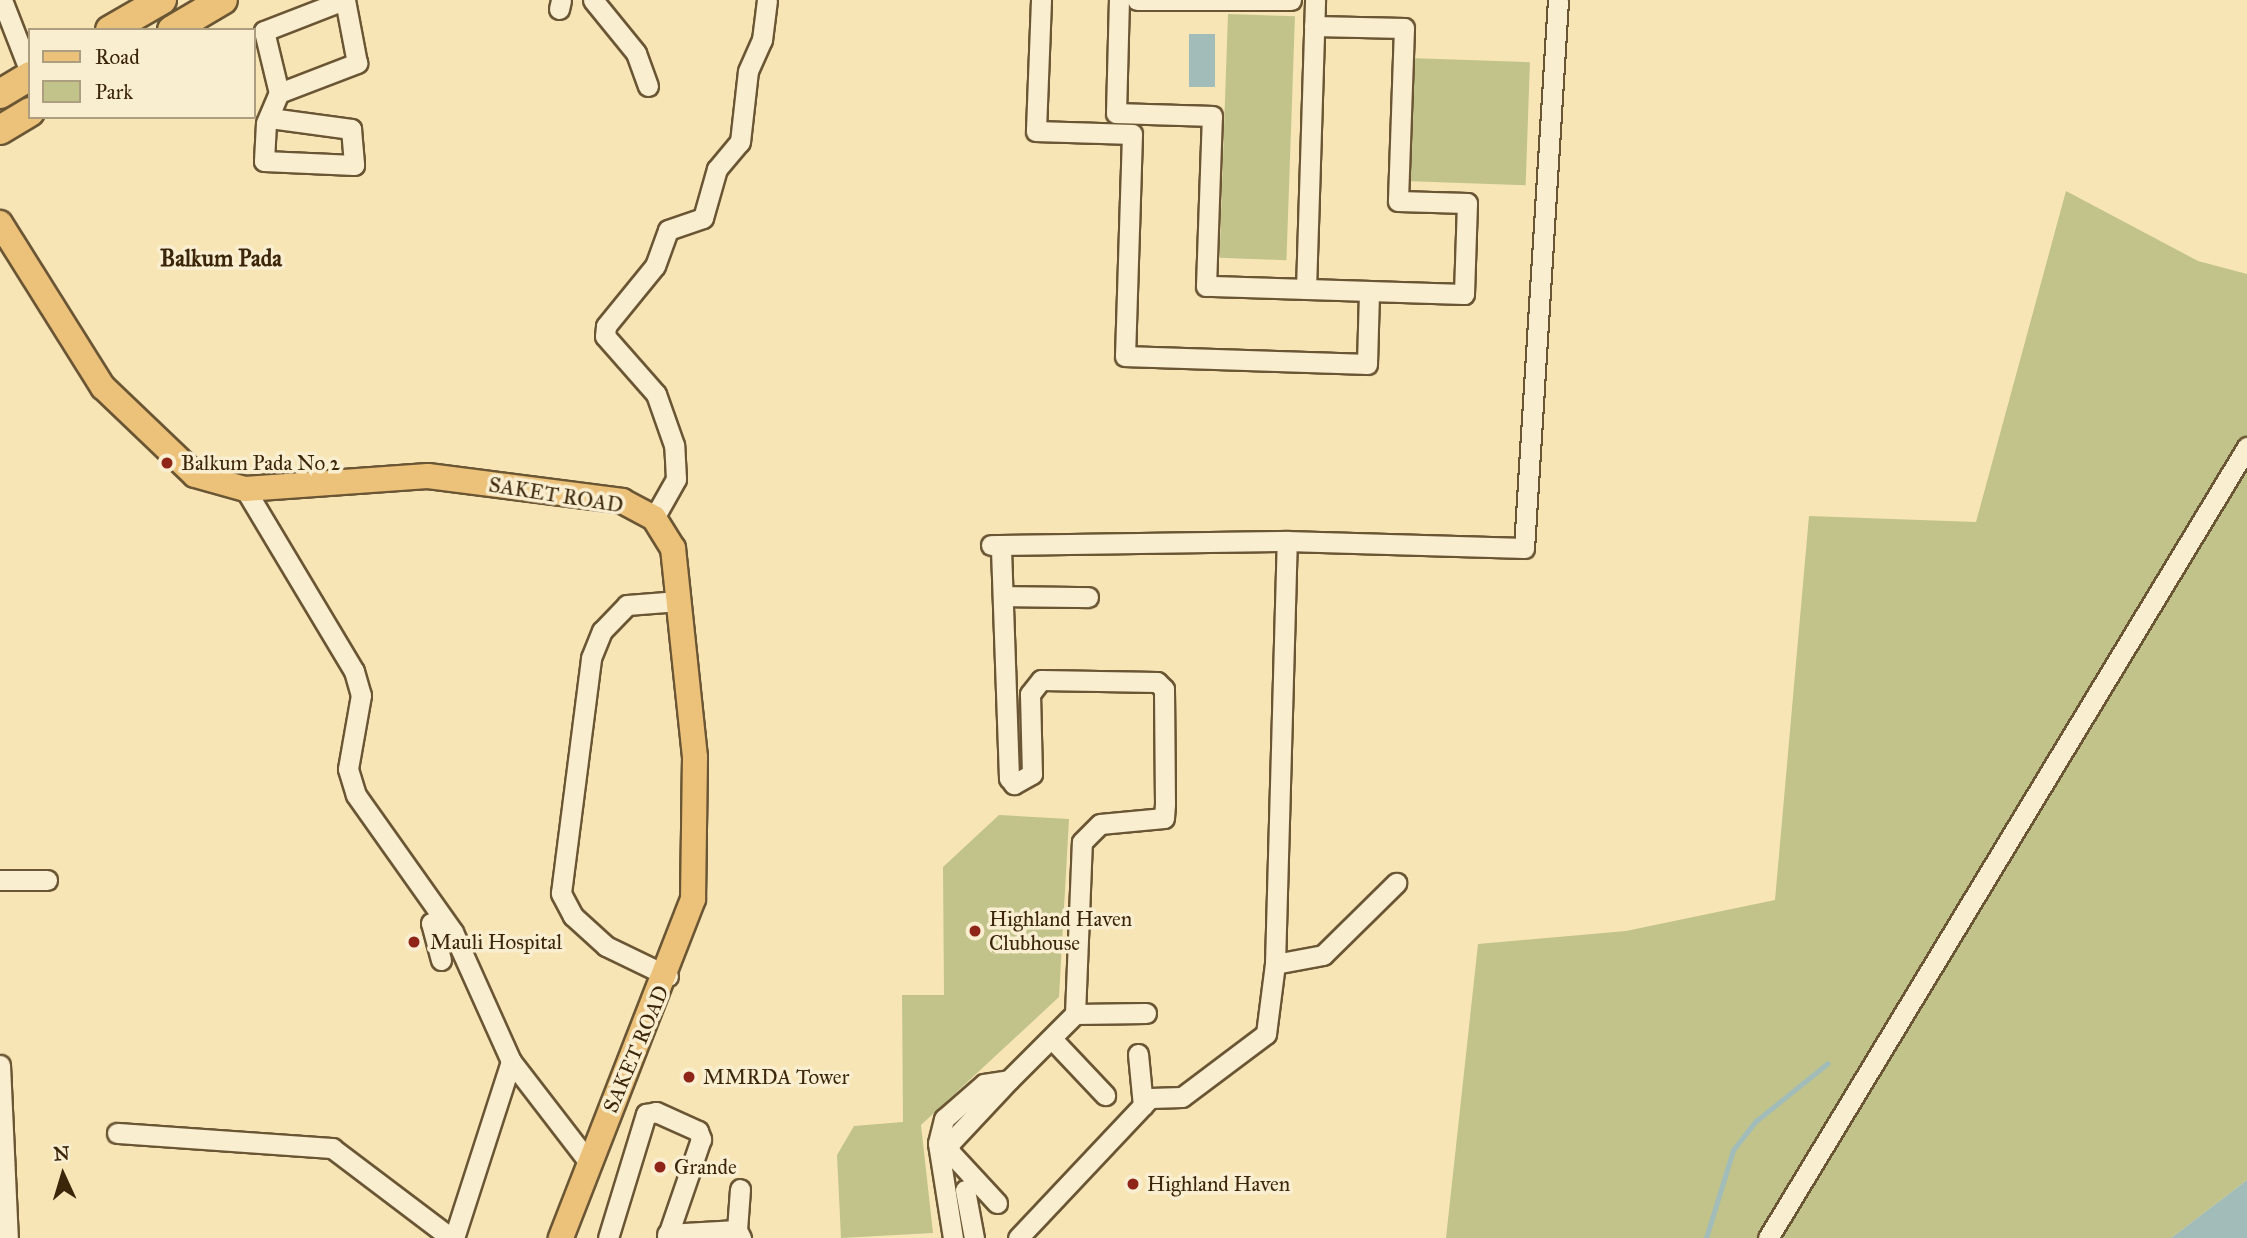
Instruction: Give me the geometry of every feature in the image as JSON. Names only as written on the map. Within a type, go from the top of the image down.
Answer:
[{"type":"highway","points":[[113,28],[162,0]]},
{"type":"highway","points":[[175,28],[223,0]]},
{"type":"highway","points":[[1,88],[28,75]]},
{"type":"highway","points":[[0,130],[28,114]]},
{"type":"main road","name":"SAKET ROAD","points":[[0,223],[103,387],[195,475],[245,489],[428,476],[622,501],[654,518],[673,548],[695,757],[693,899],[668,976],[588,1161],[561,1238]]},
{"type":"street","points":[[2,0],[28,69]]},
{"type":"street","points":[[270,118],[351,129],[354,165],[266,163],[270,118],[279,93],[264,32],[345,0],[356,63],[279,93]]},
{"type":"street","points":[[593,0],[636,53],[648,86]]},
{"type":"street","points":[[654,518],[677,478],[674,445],[656,394],[605,336],[606,326],[655,266],[668,230],[703,218],[717,169],[740,142],[747,71],[762,40],[767,0]]},
{"type":"street","points":[[1041,0],[1037,131],[1132,134],[1125,356],[1367,364],[1369,291]]},
{"type":"street","points":[[1119,0],[1116,113],[1212,116],[1206,286],[1464,293],[1467,203],[1398,201],[1404,28],[1314,26]]},
{"type":"street","points":[[1137,0],[1291,0]]},
{"type":"street","points":[[1306,289],[1315,0]]},
{"type":"street","points":[[996,1203],[949,1151],[950,1143],[1009,1080],[1054,1040],[1075,1014],[1082,842],[1100,824],[1164,818],[1164,689],[1157,682],[1041,680],[1030,695],[1032,774],[1014,784],[1009,778],[1004,596],[996,545],[1287,541],[1524,548],[1558,0]]},
{"type":"street","points":[[1768,1238],[2247,447]]},
{"type":"street","points":[[245,489],[354,671],[361,695],[348,769],[356,795],[436,921],[511,1061],[588,1161]]},
{"type":"street","points":[[1018,1238],[1153,1096],[1182,1097],[1266,1034],[1275,964],[1287,541]]},
{"type":"street","points":[[1004,596],[1088,597]]},
{"type":"street","points":[[668,976],[607,946],[573,916],[561,893],[572,774],[595,649],[626,605],[679,601]]},
{"type":"street","points":[[0,880],[47,880]]},
{"type":"street","points":[[1275,964],[1323,955],[1396,883]]},
{"type":"street","points":[[436,921],[441,960]]},
{"type":"street","points":[[1075,1014],[1146,1013]]},
{"type":"street","points":[[1054,1040],[1105,1095]]},
{"type":"street","points":[[1138,1054],[1143,1107]]},
{"type":"street","points":[[117,1133],[332,1147],[452,1238],[511,1061]]},
{"type":"street","points":[[0,1065],[8,1238]]},
{"type":"street","points":[[953,1238],[938,1143],[944,1119],[984,1084],[1009,1080]]},
{"type":"street","points":[[608,1238],[646,1114],[656,1112],[698,1131],[701,1139],[667,1236],[739,1234],[740,1189]]},
{"type":"street","points":[[965,1190],[974,1238]]},
{"type":"green space","points":[[1228,14],[1295,16],[1286,260],[1219,258]]},
{"type":"green space","points":[[1409,58],[1530,62],[1526,185],[1405,181]]},
{"type":"green space","points":[[2066,191],[2198,261],[2247,274],[2247,1180],[2171,1238],[1446,1238],[1478,944],[1626,931],[1775,900],[1809,516],[1976,522]]},
{"type":"green space","points":[[999,815],[1069,819],[1059,997],[921,1125],[933,1233],[841,1238],[837,1155],[854,1126],[903,1122],[902,995],[944,995],[943,867]]},
{"type":"water","points":[[1189,34],[1215,34],[1215,87],[1189,87]]},
{"type":"water","points":[[2247,1180],[2247,1238],[2171,1238]]},
{"type":"waterway","points":[[1706,1238],[1733,1150],[1756,1121],[1828,1063]]},
{"type":"place","name":"Balkum Pada No 2","points":[[167,463]]},
{"type":"place","name":"Highland Haven Clubhouse","points":[[975,931]]},
{"type":"place","name":"Mauli Hospital","points":[[414,942]]},
{"type":"place","name":"MMRDA Tower","points":[[689,1077]]},
{"type":"place","name":"Grande","points":[[660,1167]]},
{"type":"place","name":"Highland Haven","points":[[1133,1184]]},
{"type":"district","name":"Balkum Pada","points":[[221,258]]}]
